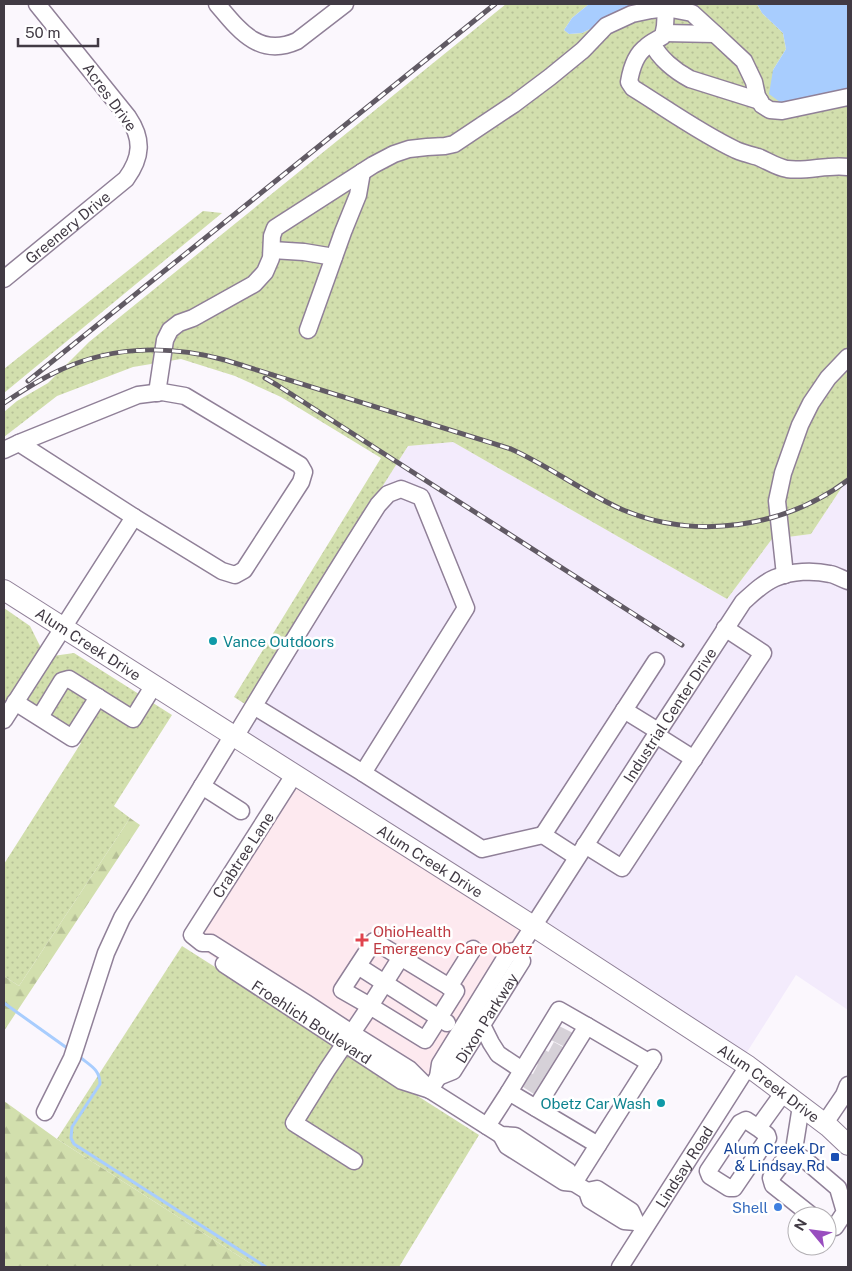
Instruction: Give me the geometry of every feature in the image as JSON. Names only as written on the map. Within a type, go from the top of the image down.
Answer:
[{"type":"main road","name":"Alum Creek Drive","points":[[4,590],[532,926],[748,1066],[825,1123],[848,1145]]},
{"type":"street","name":"Acres Drive","points":[[37,4],[133,124],[137,133],[139,151],[136,164],[130,174]]},
{"type":"street","points":[[218,4],[241,32],[258,43],[277,47],[297,41],[345,4]]},
{"type":"street","points":[[666,8],[665,26],[654,48],[665,60],[690,79],[760,101]]},
{"type":"street","points":[[157,393],[165,340],[170,330],[179,323],[193,318],[254,284],[265,272],[271,258],[272,236],[275,228],[362,172],[394,154],[454,144],[550,78],[583,50],[606,26],[632,14],[666,8],[692,14],[744,62],[754,82],[762,105],[770,110],[782,110],[848,97]]},
{"type":"street","points":[[715,34],[658,38],[640,53],[629,82],[633,88],[698,129],[736,150],[758,157],[776,166],[788,169],[848,167]]},
{"type":"street","points":[[308,330],[358,196],[362,172]]},
{"type":"street","name":"Greenery Drive","points":[[4,279],[130,174]]},
{"type":"street","points":[[272,250],[304,252],[334,257]]},
{"type":"street","points":[[785,575],[776,501],[783,473],[800,425],[811,402],[828,378],[848,357]]},
{"type":"street","points":[[4,450],[19,443],[138,395],[162,392],[185,396],[300,465],[304,472],[301,482],[244,570],[235,575],[222,571],[19,443]]},
{"type":"street","points":[[45,1112],[72,1058],[106,952],[122,918],[202,786],[254,706],[378,505],[388,494],[401,489],[421,498],[466,608],[363,773]]},
{"type":"street","points":[[4,720],[134,517]]},
{"type":"street","name":"Industrial Center Drive","points":[[532,926],[725,628],[744,602],[758,589],[774,579],[796,572],[812,571],[831,574],[848,581]]},
{"type":"street","points":[[254,706],[482,849],[543,835],[622,868],[763,653],[725,628]]},
{"type":"street","points":[[543,835],[656,661]]},
{"type":"street","points":[[40,717],[62,681],[69,679],[133,719],[154,686]]},
{"type":"street","points":[[15,702],[72,738],[96,696]]},
{"type":"street","points":[[624,710],[694,759]]},
{"type":"street","name":"Crabtree Lane","points":[[197,939],[294,775]]},
{"type":"street","points":[[202,786],[241,812]]},
{"type":"street","name":"Dixon Parkway","points":[[434,1084],[440,1064],[460,1030],[509,952],[518,950],[532,926]]},
{"type":"street","name":"Froehlich Boulevard","points":[[197,939],[211,943],[349,1039],[409,1068],[434,1084],[494,1131],[507,1146],[564,1182],[581,1187],[590,1200],[624,1221],[640,1225]]},
{"type":"street","points":[[374,941],[449,987],[456,991],[425,1040],[342,990],[374,941]]},
{"type":"street","points":[[449,987],[473,949]]},
{"type":"street","name":"Dixon Parkway","points":[[434,1084],[453,1071],[482,1025],[522,961],[518,950]]},
{"type":"street","points":[[354,1161],[294,1123],[401,957]]},
{"type":"street","points":[[358,966],[460,1030]]},
{"type":"street","points":[[536,1108],[542,1067],[562,1036],[559,1010],[651,1061],[598,1145],[581,1187]]},
{"type":"street","points":[[482,1025],[498,1054],[542,1067]]},
{"type":"street","points":[[494,1131],[509,1092],[542,1067],[562,1036],[587,1026]]},
{"type":"street","name":"Lindsay Road","points":[[620,1267],[640,1225],[748,1066]]},
{"type":"street","points":[[509,1092],[598,1145]]},
{"type":"street","points":[[758,1128],[784,1092]]},
{"type":"street","points":[[825,1123],[847,1093]]},
{"type":"street","points":[[793,1156],[802,1106]]},
{"type":"street","points":[[799,1206],[773,1185],[771,1178],[785,1159],[793,1156],[804,1159],[843,1184],[844,1221]]},
{"type":"shaded area","points":[[453,442],[727,599],[772,539],[811,534],[848,478],[848,1010],[796,975],[742,1060],[229,729],[408,446]]},
{"type":"shaded area","name":"OhioHealth Emergency Care Obetz","points":[[294,775],[533,926],[430,1090],[402,1081],[204,951],[196,929]]},
{"type":"green space","points":[[506,4],[589,4],[572,18],[564,30],[569,34],[582,33],[645,4],[757,4],[762,13],[783,33],[786,49],[773,70],[848,93],[848,478],[811,534],[772,539],[727,599],[453,442],[408,446],[245,704],[234,697],[381,458],[281,397],[235,376],[181,359],[133,367],[57,396],[4,437],[4,412],[17,401],[48,383],[89,342]]},
{"type":"green space","points":[[203,211],[222,213],[4,393],[4,369]]},
{"type":"green space","points":[[4,608],[30,626],[41,648],[7,703],[4,701]]},
{"type":"green space","points":[[74,653],[172,715],[114,806],[130,818],[19,986],[4,976],[4,864],[81,743],[24,706],[53,656]]},
{"type":"green space","points":[[130,818],[140,825],[4,1031],[4,976],[19,986]]},
{"type":"green space","points":[[182,946],[479,1135],[399,1267],[256,1267],[57,1139]]},
{"type":"green space","points":[[4,1101],[57,1139],[256,1267],[4,1267]]},
{"type":"water","points":[[589,4],[645,4],[582,33],[569,34],[564,30],[572,18]]},
{"type":"water","points":[[757,4],[848,4],[848,93],[780,102],[769,94],[773,70],[786,49],[783,33],[762,13]]},
{"type":"waterway","points":[[4,1003],[67,1048]]},
{"type":"waterway","points":[[81,1058],[97,1072],[100,1084],[72,1127],[71,1138],[74,1144],[266,1267]]},
{"type":"tunnel","points":[[555,1033],[569,1040]]},
{"type":"tunnel","points":[[550,1049],[561,1055]]},
{"type":"tunnel","points":[[541,1057],[555,1065]]},
{"type":"tunnel","points":[[535,1070],[547,1076]]},
{"type":"tunnel","points":[[527,1080],[541,1089]]},
{"type":"railway","points":[[28,381],[495,4]]},
{"type":"railway","points":[[4,403],[50,375],[92,358],[136,351],[180,352],[225,360],[511,449],[621,509],[649,519],[679,525],[708,527],[768,519],[796,509],[823,496],[848,480]]},
{"type":"railway","points":[[265,378],[682,645]]},
{"type":"place","name":"Vance Outdoors","points":[[213,641]]},
{"type":"place","name":"OhioHealth Emergency Care Obetz","points":[[362,940]]},
{"type":"place","name":"Obetz Car Wash","points":[[661,1103]]},
{"type":"place","name":"Alum Creek Dr & Lindsay Rd","points":[[835,1157]]},
{"type":"place","name":"Shell","points":[[778,1207]]}]
